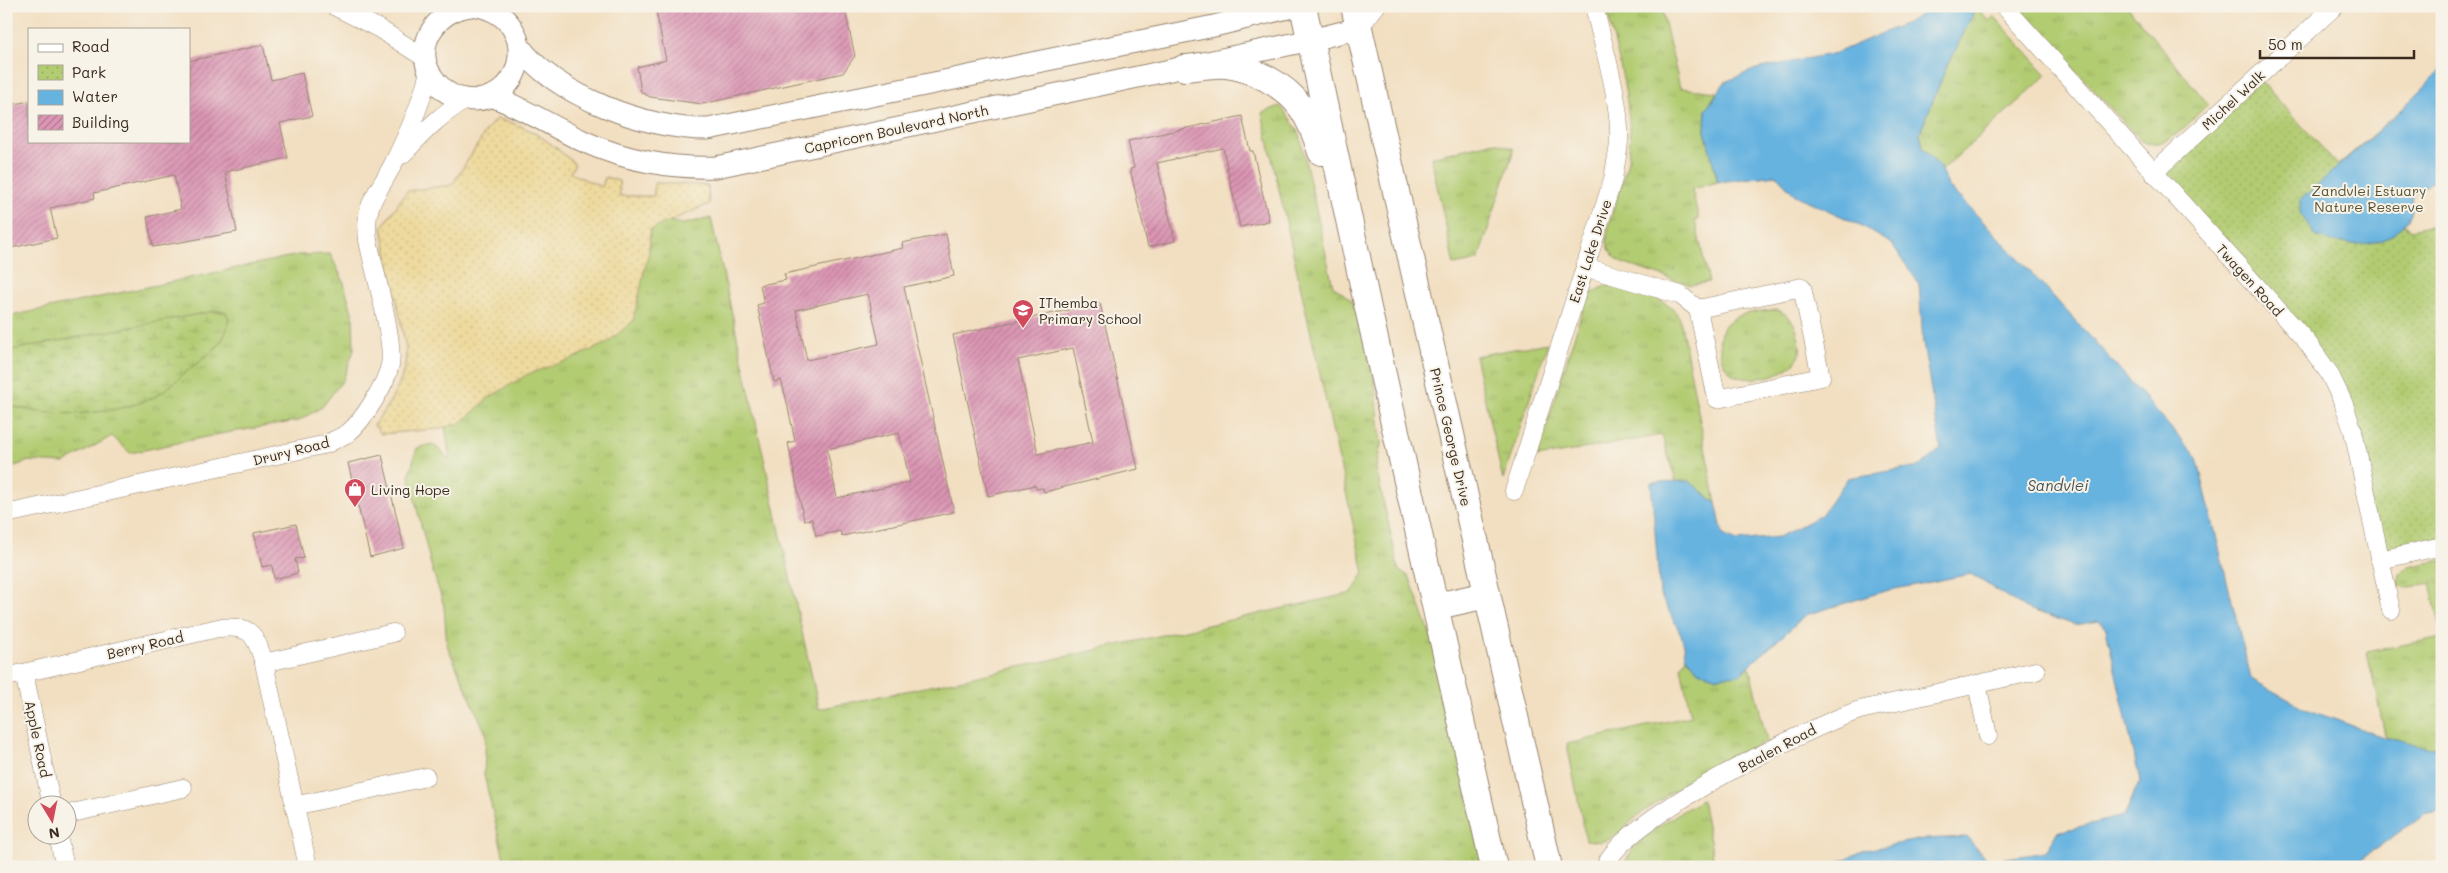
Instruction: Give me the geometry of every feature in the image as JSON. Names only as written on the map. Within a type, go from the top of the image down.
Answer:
[{"type":"main road","points":[[1304,6],[1368,308],[1437,606],[1494,867]]},
{"type":"main road","name":"Prince George Drive","points":[[1357,17],[1549,867]]},
{"type":"main road","points":[[1184,68],[1226,65],[1253,71],[1284,88],[1302,107],[1317,139],[1354,269],[1368,308]]},
{"type":"main road","points":[[1437,606],[1487,595]]},
{"type":"street","points":[[334,6],[378,28],[427,65]]},
{"type":"street","points":[[470,6],[450,11],[435,25],[426,44],[427,65],[435,82],[444,90],[466,100],[491,96],[510,81],[518,64],[516,6]]},
{"type":"street","points":[[476,6],[496,12],[504,18],[518,41],[538,67],[558,80],[616,112],[688,130],[708,130],[1214,26],[1296,6]]},
{"type":"street","points":[[1357,17],[1376,6]]},
{"type":"street","name":"East Lake Drive","points":[[1514,490],[1613,179],[1619,139],[1618,117],[1594,6]]},
{"type":"street","name":"Twagen Road","points":[[2004,6],[2307,342],[2329,373],[2343,402],[2353,431],[2391,610]]},
{"type":"street","name":"Michel Walk","points":[[2153,173],[2326,9]]},
{"type":"street","name":"Capricorn Boulevard North","points":[[491,96],[517,106],[586,142],[623,157],[695,168],[736,165],[1311,40],[1357,17]]},
{"type":"street","name":"Drury Road","points":[[6,514],[327,444],[349,432],[363,417],[386,378],[390,364],[390,345],[366,224],[369,204],[393,164],[420,106],[427,65]]},
{"type":"street","name":"Drury Road","points":[[393,164],[434,122],[450,108],[466,100]]},
{"type":"street","points":[[1585,267],[1680,296],[1698,309],[1717,399],[1821,377],[1802,287],[1698,309]]},
{"type":"street","points":[[2380,560],[2442,546]]},
{"type":"street","name":"Berry Road","points":[[6,677],[230,627],[251,632],[258,642],[264,663],[308,867]]},
{"type":"street","points":[[264,663],[393,633]]},
{"type":"street","name":"Baalen Road","points":[[1605,866],[1612,854],[1652,817],[1678,799],[1832,719],[1860,710],[2036,671]]},
{"type":"street","name":"Apple Road","points":[[24,674],[50,796]]},
{"type":"street","points":[[1977,684],[1988,736]]},
{"type":"street","points":[[294,806],[426,777]]},
{"type":"street","points":[[78,812],[183,788]]},
{"type":"street","points":[[60,846],[65,867]]},
{"type":"green space","points":[[1606,6],[1661,6],[1680,88],[1717,92],[1706,110],[1705,131],[1718,182],[1692,189],[1699,220],[1695,221],[1709,282],[1690,285],[1622,263],[1610,251],[1607,234],[1626,169],[1630,141],[1624,83]]},
{"type":"green space","points":[[2016,6],[2127,6],[2208,104],[2186,126],[2169,139],[2151,144],[2141,141]]},
{"type":"green space","points":[[1976,7],[1989,21],[1994,16],[2047,75],[1942,170],[1923,148],[1920,133],[1944,73]]},
{"type":"green space","points":[[2442,69],[2442,176],[2413,194],[2411,212],[2405,223],[2411,230],[2442,223],[2442,546],[2380,560],[2329,373],[2153,173],[2258,78],[2338,165],[2399,112]]},
{"type":"green space","points":[[1280,106],[1300,136],[1333,286],[1349,298],[1359,314],[1376,388],[1381,444],[1376,468],[1399,571],[1409,576],[1435,647],[1483,867],[506,867],[484,775],[486,734],[447,645],[444,606],[431,565],[409,476],[417,448],[433,444],[450,460],[444,420],[649,251],[650,230],[667,221],[683,224],[711,218],[819,709],[978,676],[1352,593],[1364,573],[1262,113]]},
{"type":"green space","points":[[1495,142],[1514,149],[1478,260],[1454,265],[1431,157]]},
{"type":"green space","points":[[330,254],[343,280],[353,316],[354,350],[343,380],[322,407],[298,421],[220,434],[130,453],[112,436],[64,463],[29,461],[6,469],[6,317],[298,255]]},
{"type":"green space","points":[[1605,286],[1636,290],[1647,294],[1668,305],[1680,319],[1716,503],[1689,481],[1676,482],[1662,435],[1537,457],[1584,305],[1591,294]]},
{"type":"green space","points":[[1778,310],[1789,317],[1794,323],[1800,347],[1798,358],[1786,370],[1766,377],[1745,378],[1730,372],[1724,364],[1721,355],[1720,337],[1723,328],[1729,321],[1747,313]]},
{"type":"green space","points":[[215,311],[225,311],[229,319],[221,342],[205,358],[152,398],[118,409],[79,413],[40,412],[6,404],[6,351]]},
{"type":"green space","points":[[1548,343],[1503,480],[1475,356]]},
{"type":"green space","points":[[2442,560],[2442,634],[2431,583],[2406,588],[2398,585],[2400,574],[2409,567]]},
{"type":"green space","points":[[2442,637],[2442,746],[2430,748],[2400,740],[2386,739],[2367,652]]},
{"type":"green space","points":[[1687,657],[1698,671],[1739,675],[1749,666],[1767,741],[1679,787],[1639,815],[1613,838],[1600,842],[1586,840],[1567,744],[1691,716],[1681,667]]},
{"type":"green space","points":[[1702,800],[1715,867],[1624,867],[1635,847],[1645,837],[1656,828]]},
{"type":"sand","points":[[496,119],[519,125],[548,142],[575,164],[570,173],[602,187],[605,177],[619,181],[620,196],[654,196],[654,183],[701,185],[708,186],[709,204],[650,230],[649,251],[633,321],[607,343],[569,360],[528,374],[490,397],[461,423],[437,429],[381,434],[374,425],[397,389],[406,359],[406,348],[382,227],[407,191],[452,185],[488,128]]},
{"type":"water","name":"Sandvlei","points":[[1938,6],[1977,6],[1944,73],[1920,133],[1923,148],[1942,170],[1948,186],[2004,243],[2107,355],[2197,458],[2251,679],[2306,709],[2386,738],[2430,748],[2442,746],[2442,810],[2424,814],[2351,867],[1828,867],[1865,850],[1923,839],[1967,837],[1987,861],[2046,852],[2057,832],[2124,816],[2140,781],[2106,629],[2099,621],[2075,625],[2023,607],[1971,574],[1885,591],[1806,615],[1739,675],[1718,677],[1698,671],[1687,657],[1681,634],[1660,594],[1651,482],[1689,481],[1716,503],[1723,535],[1737,541],[1779,537],[1821,515],[1848,478],[1920,466],[1941,449],[1923,343],[1919,284],[1892,244],[1858,224],[1795,195],[1776,175],[1718,182],[1705,131],[1706,110],[1725,82],[1756,69],[1836,53],[1906,23]]},
{"type":"water","name":"Zandvlei Estuary Nature Reserve","points":[[2442,69],[2442,176],[2413,194],[2412,211],[2404,225],[2394,234],[2382,240],[2355,244],[2342,243],[2316,236],[2300,213],[2300,200],[2399,112]]},
{"type":"building","points":[[655,6],[844,6],[855,56],[843,73],[702,104],[650,97],[641,92],[637,67],[666,60]]},
{"type":"building","points":[[263,45],[271,80],[302,73],[312,116],[280,123],[288,158],[225,172],[237,232],[153,247],[147,217],[181,209],[174,175],[94,193],[95,198],[50,208],[57,238],[6,249],[6,106],[28,101],[28,142],[190,142],[190,61]]},
{"type":"building","points":[[1242,116],[1250,151],[1253,151],[1269,221],[1240,227],[1223,148],[1157,163],[1175,241],[1148,247],[1130,169],[1134,168],[1128,141]]},
{"type":"building","points":[[946,234],[954,276],[904,287],[954,512],[842,536],[840,531],[816,536],[812,519],[804,520],[788,443],[795,441],[786,398],[781,380],[774,382],[757,305],[764,303],[760,285],[786,280],[784,274],[903,248],[902,243]],"holes":[[[868,294],[879,344],[807,360],[796,310]],[[899,433],[910,482],[837,498],[827,449]]]},
{"type":"building","points":[[1100,303],[1138,469],[1044,492],[1043,488],[1036,489],[1035,485],[988,496],[953,335]],"holes":[[[1073,348],[1093,442],[1038,454],[1018,360]]]},
{"type":"building","points":[[382,455],[404,548],[370,557],[348,463]]},
{"type":"building","points":[[296,524],[304,558],[295,559],[298,573],[274,579],[272,565],[262,567],[254,533]]},
{"type":"place","name":"IThemba Primary School","points":[[1023,329]]},
{"type":"place","name":"Living Hope","points":[[355,508]]}]
